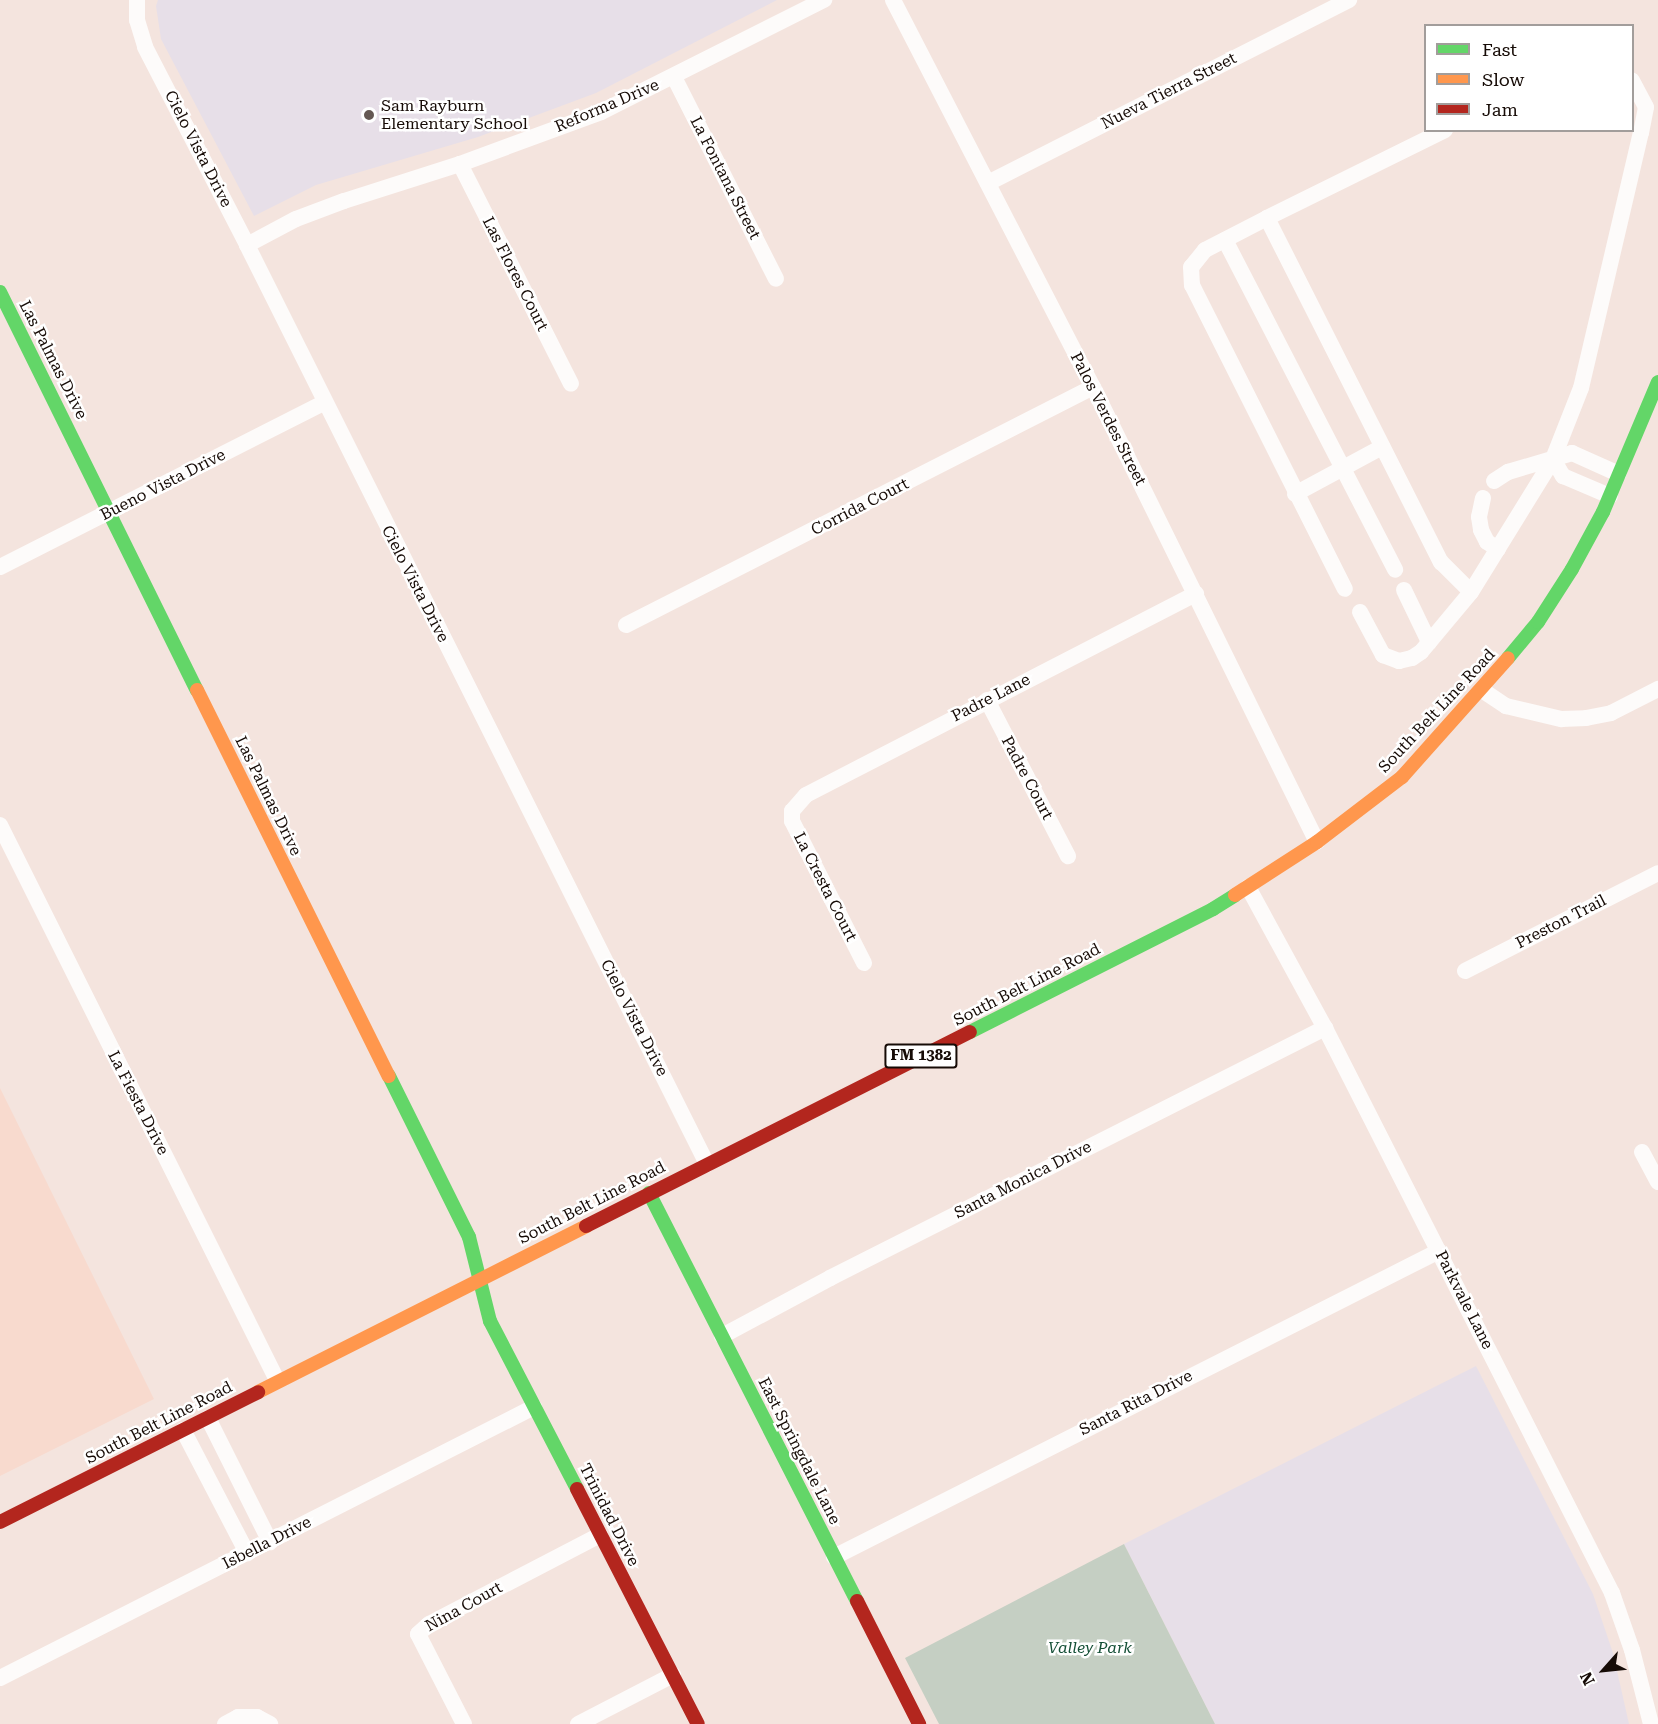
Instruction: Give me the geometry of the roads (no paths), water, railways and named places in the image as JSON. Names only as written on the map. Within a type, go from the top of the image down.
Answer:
[{"type":"street","name":"Cielo Vista Drive","points":[[137,0],[137,20],[145,47],[248,245],[707,1164]]},
{"type":"street","name":"Reforma Drive","points":[[248,245],[296,219],[460,164],[601,112],[824,0]]},
{"type":"street","name":"Palos Verdes Street","points":[[893,0],[1093,387],[1317,842]]},
{"type":"street","name":"Nueva Tierra Street","points":[[988,183],[1349,0]]},
{"type":"street","name":"La Fontana Street","points":[[674,77],[776,279]]},
{"type":"street","points":[[1360,612],[1380,651],[1389,658],[1399,661],[1412,658],[1429,642],[1471,592],[1554,459],[1581,388],[1641,133],[1646,107],[1634,85]]},
{"type":"street","points":[[1345,589],[1295,494],[1192,285],[1191,267],[1205,250],[1441,132]]},
{"type":"street","name":"Las Flores Court","points":[[460,164],[571,384]]},
{"type":"street","points":[[1267,218],[1441,561],[1471,592]]},
{"type":"street","points":[[1225,240],[1395,570]]},
{"type":"street","name":"Las Palmas Drive","points":[[0,292],[469,1237],[490,1321]]},
{"type":"street","name":"South Belt Line Road","points":[[0,1522],[208,1418],[277,1380],[1202,915],[1317,842],[1402,777],[1482,690],[1538,622],[1572,569],[1610,496],[1658,382]]},
{"type":"street","name":"Corrida Court","points":[[626,626],[1093,387]]},
{"type":"street","name":"Bueno Vista Drive","points":[[0,567],[325,402]]},
{"type":"street","points":[[1295,494],[1382,447]]},
{"type":"street","points":[[1494,480],[1508,472],[1572,453],[1619,474]]},
{"type":"street","points":[[1554,459],[1563,476],[1610,496]]},
{"type":"street","points":[[1483,498],[1479,517],[1481,530],[1486,542],[1498,549]]},
{"type":"street","points":[[1404,590],[1429,642]]},
{"type":"street","name":"Padre Lane","points":[[792,811],[806,795],[1196,594]]},
{"type":"street","points":[[1482,690],[1506,706],[1561,719],[1586,718],[1611,713],[1658,689]]},
{"type":"street","name":"Padre Court","points":[[987,700],[1068,856]]},
{"type":"street","name":"La Cresta Court","points":[[792,811],[792,821],[864,963]]},
{"type":"street","name":"La Fiesta Drive","points":[[0,825],[277,1380]]},
{"type":"street","name":"Preston Trail","points":[[1465,971],[1658,873]]},
{"type":"street","name":"Parkvale Lane","points":[[1248,887],[1325,1028],[1612,1593],[1632,1650],[1652,1724]]},
{"type":"street","name":"Santa Monica Drive","points":[[722,1336],[830,1278],[1325,1028]]},
{"type":"street","points":[[1642,1152],[1658,1182]]},
{"type":"street","name":"East Springdale Lane","points":[[649,1193],[919,1724]]},
{"type":"street","name":"Santa Rita Drive","points":[[834,1557],[1439,1251]]},
{"type":"street","name":"Trinidad Drive","points":[[490,1321],[698,1724]]},
{"type":"street","name":"Isbella Drive","points":[[0,1678],[534,1407]]},
{"type":"street","points":[[208,1418],[270,1542]]},
{"type":"street","points":[[183,1430],[247,1553]]},
{"type":"street","name":"Nina Court","points":[[464,1724],[418,1634],[429,1624],[600,1535]]},
{"type":"street","points":[[578,1724],[673,1675]]},
{"type":"street","points":[[225,1724],[238,1717],[257,1717],[270,1724]]},
{"type":"place","name":"Sam Rayburn Elementary School","points":[[369,115]]},
{"type":"park label","name":"Valley Park","points":[[1090,1648]]}]
